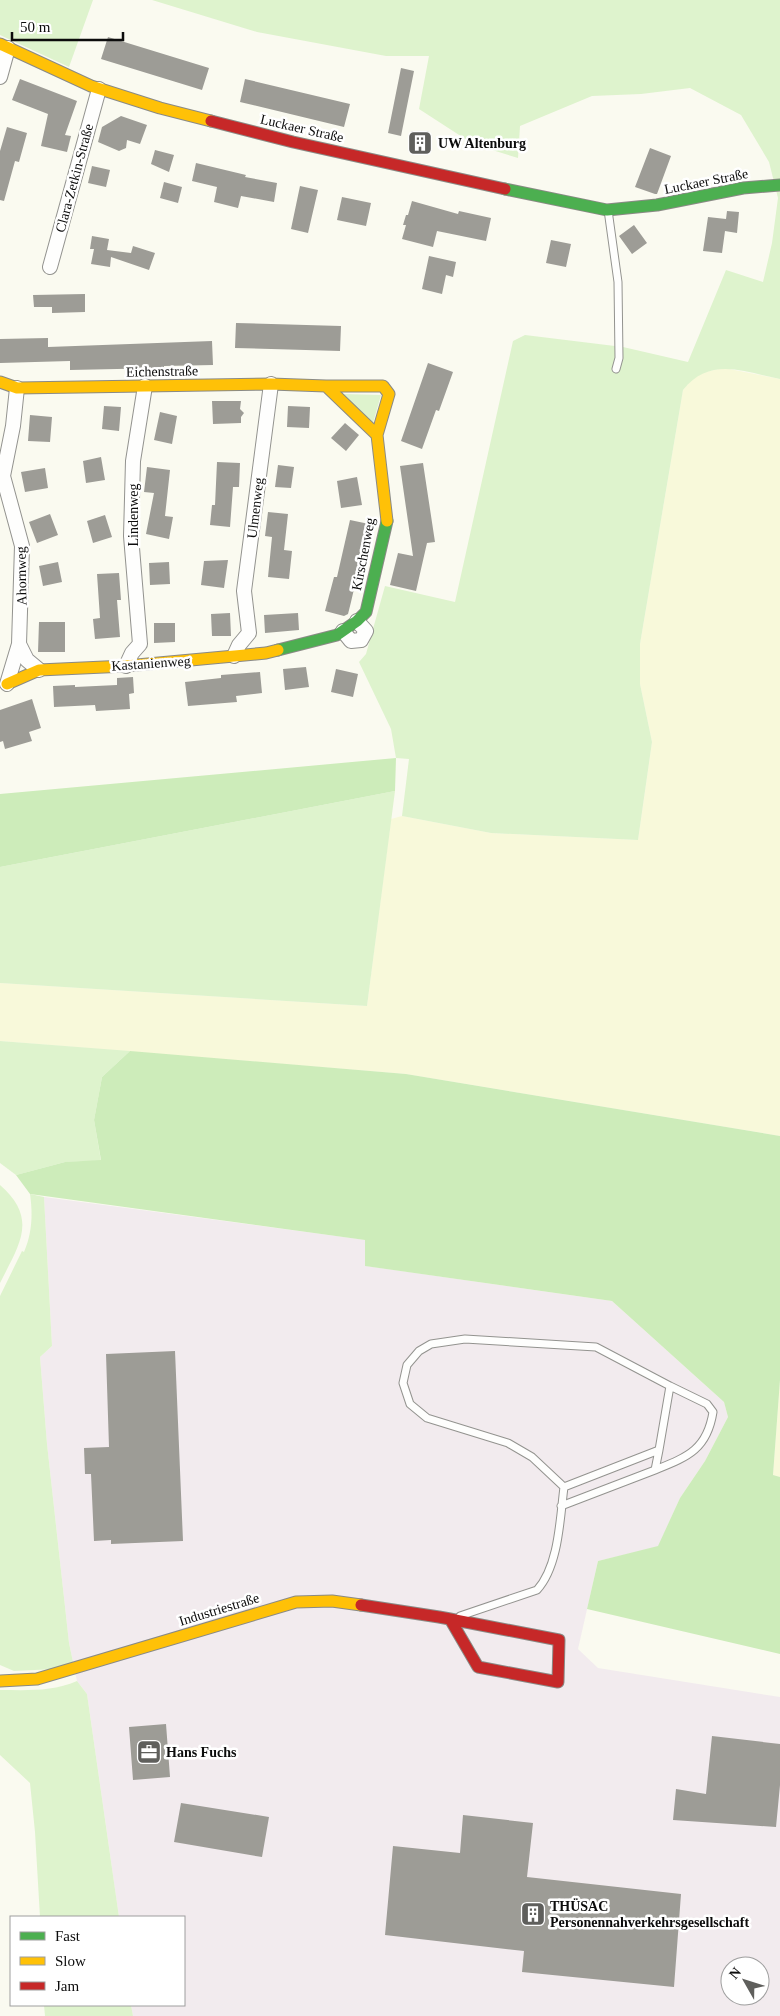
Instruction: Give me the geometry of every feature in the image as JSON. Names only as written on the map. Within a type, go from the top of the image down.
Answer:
[{"type":"street","points":[[0,78],[4,46]]},
{"type":"street","name":"Luckaer Straße","points":[[4,46],[99,89],[160,108],[292,142],[608,210],[657,205],[743,188],[780,185]]},
{"type":"street","name":"Clara-Zetkin-Straße","points":[[50,267],[99,89]]},
{"type":"street","name":"Eichenstraße","points":[[0,382],[17,388],[271,384],[326,386]]},
{"type":"street","name":"Ulmenweg","points":[[249,633],[244,591],[271,384]]},
{"type":"street","name":"Lindenweg","points":[[140,644],[132,527],[133,461],[145,386]]},
{"type":"street","points":[[326,386],[377,435]]},
{"type":"street","name":"Kirschenweg","points":[[326,386],[383,386],[389,394],[377,435],[387,520],[366,612],[357,621]]},
{"type":"street","name":"Ahornweg","points":[[17,388],[13,426],[3,476],[22,546],[19,644]]},
{"type":"street","name":"Kastanienweg","points":[[7,684],[39,670],[126,666],[266,653],[340,633],[351,640],[361,640],[366,631],[357,621]]},
{"type":"street","points":[[234,656],[239,645],[249,633],[266,653]]},
{"type":"street","points":[[19,644],[27,660],[39,670]]},
{"type":"street","name":"Kastanienweg","points":[[7,684],[19,644]]},
{"type":"street","points":[[126,666],[140,644],[158,663]]},
{"type":"street","name":"Industriestraße","points":[[0,1681],[37,1679],[296,1602],[332,1601],[450,1619],[559,1640],[558,1682],[478,1667],[450,1619]]},
{"type":"lane","points":[[608,210],[618,282],[618,358],[616,369]]},
{"type":"lane","points":[[561,1506],[686,1457],[700,1445],[710,1428],[713,1412],[707,1404],[596,1347],[465,1339],[431,1344],[419,1350],[408,1365],[402,1383],[410,1404],[427,1418],[508,1443],[532,1457],[564,1486]]},
{"type":"lane","points":[[655,1470],[670,1386]]},
{"type":"lane","points":[[564,1486],[659,1450]]},
{"type":"lane","points":[[450,1619],[537,1590],[546,1580],[552,1565],[564,1486]]},
{"type":"shaded area","points":[[44,1197],[366,1240],[366,1266],[612,1301],[724,1402],[728,1417],[705,1461],[680,1498],[658,1547],[598,1561],[578,1649],[598,1668],[780,1697],[780,2016],[133,2016],[131,2006],[185,2006],[185,1916],[119,1916],[87,1694],[77,1681],[69,1643],[47,1444],[40,1357],[52,1346]]},
{"type":"green space","points":[[0,0],[93,0],[69,67],[0,35]]},
{"type":"green space","points":[[152,0],[780,0],[780,379],[741,370],[716,370],[704,373],[693,379],[683,390],[640,644],[640,684],[652,742],[638,840],[491,833],[402,816],[409,759],[396,758],[391,729],[359,662],[366,654],[385,586],[455,602],[513,341],[525,335],[623,347],[688,362],[726,270],[763,282],[772,243],[778,198],[769,162],[741,115],[690,88],[641,94],[592,96],[520,126],[518,158],[473,144],[419,109],[429,56],[386,56],[257,32]]},
{"type":"green space","points":[[724,368],[780,379],[780,1136],[406,1074],[0,1041],[0,983],[367,1006],[391,819],[402,816],[491,833],[638,840],[652,742],[640,684],[640,644],[683,390],[692,379],[704,372]]},
{"type":"green space","points":[[343,394],[381,395],[373,423]]},
{"type":"green space","points":[[396,758],[395,791],[0,867],[0,794]]},
{"type":"green space","points":[[395,791],[367,1006],[0,983],[0,867]]},
{"type":"green space","points":[[0,1041],[130,1051],[102,1077],[94,1120],[101,1161],[65,1162],[16,1175],[0,1163]]},
{"type":"green space","points":[[130,1051],[406,1074],[780,1136],[780,1380],[773,1475],[780,1477],[780,1654],[587,1609],[598,1561],[658,1546],[680,1498],[705,1461],[728,1417],[724,1402],[612,1301],[365,1266],[365,1240],[30,1194],[16,1175],[65,1162],[101,1160],[94,1120],[102,1077]]},
{"type":"green space","points":[[0,1185],[12,1197],[19,1209],[22,1232],[14,1256],[0,1283]]},
{"type":"green space","points":[[30,1194],[44,1197],[52,1346],[40,1357],[47,1444],[69,1643],[73,1662],[55,1669],[14,1671],[0,1665],[0,1296],[22,1251],[24,1252],[27,1245],[31,1224]]},
{"type":"green space","points":[[780,1380],[780,1477],[773,1475]]},
{"type":"green space","points":[[77,1681],[87,1694],[119,1916],[40,1916],[30,1783],[0,1755],[0,1690],[49,1689]]},
{"type":"green space","points":[[44,2006],[131,2006],[133,2016],[45,2016]]},
{"type":"building","points":[[108,37],[209,68],[202,90],[101,59]]},
{"type":"building","points":[[401,68],[414,71],[401,136],[388,133]]},
{"type":"building","points":[[20,79],[77,101],[65,135],[71,136],[67,152],[41,146],[48,114],[12,100]]},
{"type":"building","points":[[245,79],[350,104],[344,127],[240,102]]},
{"type":"building","points":[[121,116],[147,125],[140,144],[127,140],[126,148],[119,151],[98,142],[102,127]]},
{"type":"building","points":[[7,127],[27,133],[19,162],[15,161],[4,201],[0,200],[0,151]]},
{"type":"building","points":[[650,148],[671,156],[657,194],[635,187]]},
{"type":"building","points":[[155,150],[174,155],[169,172],[151,164]]},
{"type":"building","points":[[196,163],[246,175],[245,177],[277,183],[274,202],[241,196],[238,208],[214,202],[217,187],[192,181]]},
{"type":"building","points":[[92,166],[110,170],[106,187],[88,183]]},
{"type":"building","points":[[164,182],[182,187],[178,203],[160,198]]},
{"type":"building","points":[[300,186],[318,190],[308,233],[291,229]]},
{"type":"building","points":[[342,197],[371,203],[366,226],[337,220]]},
{"type":"building","points":[[412,201],[458,214],[459,211],[491,218],[486,241],[437,231],[433,247],[402,239],[406,225],[403,225]]},
{"type":"building","points":[[727,211],[739,212],[737,233],[725,231],[722,253],[703,251],[708,217],[726,219]]},
{"type":"building","points":[[634,225],[647,243],[632,254],[619,236]]},
{"type":"building","points":[[92,236],[109,239],[107,250],[131,253],[133,246],[155,253],[149,270],[111,257],[110,267],[91,264],[94,249],[90,249]]},
{"type":"building","points":[[551,240],[571,244],[566,267],[546,263]]},
{"type":"building","points":[[429,256],[456,262],[453,277],[446,275],[442,294],[422,289]]},
{"type":"building","points":[[85,294],[85,312],[52,313],[52,307],[34,307],[33,295]]},
{"type":"building","points":[[236,323],[341,326],[340,351],[235,348]]},
{"type":"building","points":[[48,338],[48,347],[212,341],[213,365],[70,370],[70,361],[0,363],[0,339]]},
{"type":"building","points":[[428,363],[453,372],[439,411],[436,410],[422,449],[401,441]]},
{"type":"building","points":[[212,401],[241,401],[240,409],[244,413],[241,417],[241,423],[213,424]]},
{"type":"building","points":[[104,406],[121,407],[119,431],[102,429]]},
{"type":"building","points":[[288,406],[310,407],[309,428],[287,427]]},
{"type":"building","points":[[160,412],[177,416],[172,444],[154,440]]},
{"type":"building","points":[[30,415],[52,417],[50,442],[28,441]]},
{"type":"building","points":[[345,423],[359,435],[346,451],[331,438]]},
{"type":"building","points":[[101,457],[105,480],[86,483],[83,461]]},
{"type":"building","points":[[217,462],[240,463],[239,487],[233,487],[230,527],[210,525],[212,505],[215,505]]},
{"type":"building","points":[[423,463],[435,542],[427,543],[416,591],[390,585],[398,553],[413,556],[400,466]]},
{"type":"building","points":[[278,465],[294,467],[291,488],[275,487]]},
{"type":"building","points":[[147,467],[170,470],[165,516],[173,517],[169,539],[146,534],[154,493],[144,492]]},
{"type":"building","points":[[45,468],[48,488],[25,492],[21,472]]},
{"type":"building","points":[[357,477],[362,505],[341,508],[337,481]]},
{"type":"building","points":[[268,512],[288,514],[284,550],[292,551],[289,579],[268,577],[272,537],[265,536]]},
{"type":"building","points":[[50,514],[58,535],[37,543],[29,522]]},
{"type":"building","points":[[105,515],[112,537],[93,543],[87,521]]},
{"type":"building","points":[[350,520],[369,524],[348,614],[344,616],[325,611],[334,577],[337,577]]},
{"type":"building","points":[[228,560],[224,588],[201,585],[204,561]]},
{"type":"building","points":[[58,562],[62,582],[43,586],[39,566]]},
{"type":"building","points":[[169,562],[170,584],[150,585],[149,563]]},
{"type":"building","points":[[119,573],[121,600],[117,600],[120,637],[95,639],[93,619],[100,618],[97,574]]},
{"type":"building","points":[[230,613],[231,636],[212,636],[211,614]]},
{"type":"building","points":[[298,613],[299,630],[265,633],[264,615]]},
{"type":"building","points":[[39,622],[65,622],[65,652],[38,652]]},
{"type":"building","points":[[154,623],[175,623],[175,642],[154,643]]},
{"type":"building","points":[[306,667],[309,687],[285,690],[283,669]]},
{"type":"building","points":[[336,669],[358,674],[353,697],[331,692]]},
{"type":"building","points":[[260,672],[262,693],[236,696],[237,702],[188,706],[185,682],[221,678],[221,675]]},
{"type":"building","points":[[133,677],[134,693],[129,694],[130,709],[96,711],[95,705],[54,707],[53,686],[117,685],[117,678]]},
{"type":"building","points":[[32,699],[41,728],[29,732],[32,741],[5,749],[3,741],[0,742],[0,710]]},
{"type":"building","points":[[175,1351],[183,1541],[111,1544],[111,1540],[94,1541],[91,1474],[85,1474],[84,1448],[109,1447],[106,1354]]},
{"type":"building","name":"Hans Fuchs","points":[[166,1724],[170,1777],[133,1780],[129,1727]]},
{"type":"building","points":[[712,1736],[780,1744],[780,1785],[776,1827],[673,1820],[676,1789],[706,1794]]},
{"type":"building","points":[[181,1803],[269,1817],[262,1857],[174,1842]]},
{"type":"building","name":"THÜSAC Personennahverkehrsgesellschaft","points":[[463,1815],[533,1823],[527,1877],[681,1894],[674,1987],[522,1972],[524,1951],[385,1935],[393,1846],[460,1853]]},
{"type":"traffic: fast","points":[[505,189],[607,210],[657,205],[743,188],[780,185]]},
{"type":"traffic: fast","points":[[278,650],[337,635],[366,612],[387,521]]},
{"type":"traffic: slow","points":[[0,44],[91,86],[160,108],[211,121]]},
{"type":"traffic: slow","points":[[0,382],[17,388],[271,384],[326,386]]},
{"type":"traffic: slow","points":[[377,435],[326,386],[383,386],[389,394],[377,435],[387,521]]},
{"type":"traffic: slow","points":[[7,684],[39,670],[126,666],[266,653],[278,650]]},
{"type":"traffic: slow","points":[[0,1681],[37,1679],[296,1602],[332,1601],[361,1605]]},
{"type":"traffic: jam","points":[[211,121],[293,142],[505,189]]},
{"type":"traffic: jam","points":[[361,1605],[439,1617],[450,1619],[559,1640],[558,1682],[478,1667],[450,1619]]},
{"type":"place","name":"UW Altenburg","points":[[420,143]]},
{"type":"place","name":"Hans Fuchs","points":[[149,1752]]},
{"type":"place","name":"THÜSAC Personennahverkehrsgesellschaft","points":[[533,1914]]}]
